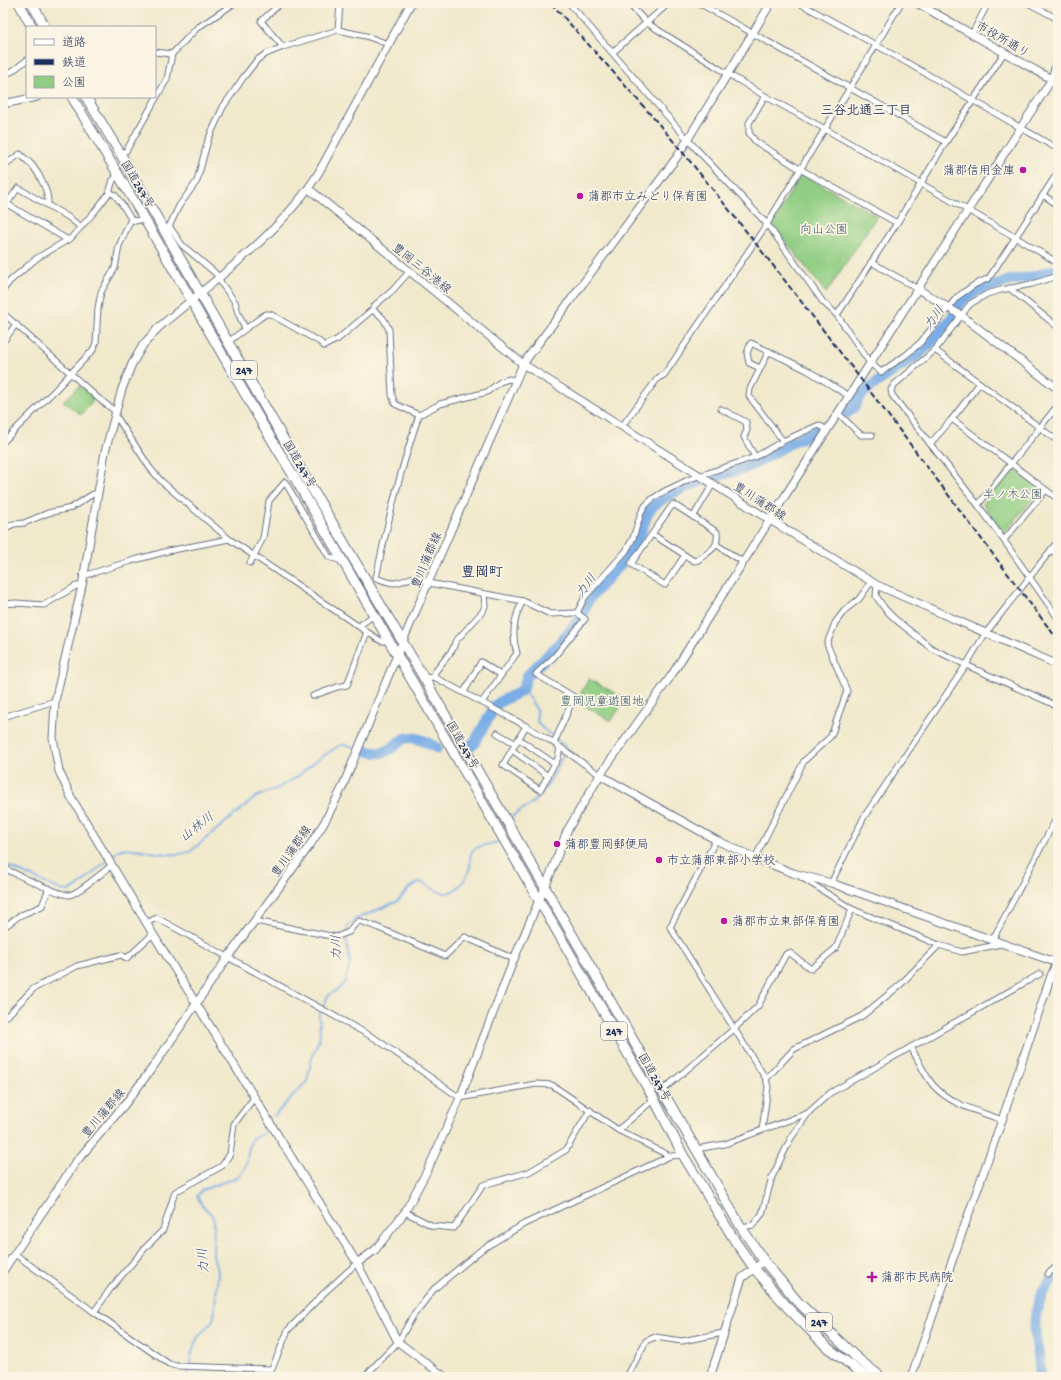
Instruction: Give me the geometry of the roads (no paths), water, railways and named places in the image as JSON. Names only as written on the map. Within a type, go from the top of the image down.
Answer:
[{"type":"highway","points":[[19,3],[31,26]]},
{"type":"highway","points":[[32,3],[44,26]]},
{"type":"highway","name":"国道247号","points":[[73,98],[654,1099],[683,1155],[735,1241],[754,1268],[789,1309],[828,1348],[867,1377]]},
{"type":"highway","name":"国道247号","points":[[87,98],[168,229],[200,292],[228,342],[663,1090],[741,1227],[764,1261],[798,1302],[857,1358],[881,1377]]},
{"type":"street","points":[[120,154],[126,151],[167,79],[172,54],[197,28],[235,3]]},
{"type":"street","points":[[281,3],[261,21],[283,47]]},
{"type":"street","points":[[338,30],[340,3]]},
{"type":"street","points":[[411,3],[308,188],[269,233],[158,328],[143,345],[132,364],[122,389],[105,452],[82,586],[55,701],[53,738],[59,771],[71,797],[146,923],[357,1263],[398,1342],[445,1377]]},
{"type":"street","points":[[569,3],[688,140],[767,224],[823,302],[837,315],[870,363],[881,372],[906,355],[920,343],[950,308],[957,297],[989,278],[1058,172]]},
{"type":"street","points":[[628,3],[647,23],[728,74],[1058,262]]},
{"type":"street","points":[[613,52],[669,3]]},
{"type":"street","points":[[699,3],[946,142]]},
{"type":"street","points":[[523,364],[677,157],[771,3]]},
{"type":"street","points":[[798,3],[876,45],[1058,148]]},
{"type":"street","points":[[622,426],[658,378],[664,375],[767,224],[901,3]]},
{"type":"street","name":"市役所通り","points":[[917,3],[1055,81]]},
{"type":"street","points":[[972,34],[988,3]]},
{"type":"street","points":[[1028,3],[1058,19]]},
{"type":"street","points":[[245,328],[235,302],[221,283],[219,277],[182,245],[168,229],[179,206],[197,181],[208,140],[223,107],[257,60],[266,54],[283,47],[338,30],[366,36],[388,44]]},
{"type":"street","points":[[156,52],[172,54]]},
{"type":"street","points":[[837,315],[1004,53]]},
{"type":"street","points":[[14,1254],[169,1364],[272,1369],[288,1330],[323,1294],[357,1263],[375,1250],[405,1212],[428,1169],[460,1098],[514,959],[545,888],[567,831],[600,775],[671,676],[1021,128],[1055,81],[1058,58]]},
{"type":"street","points":[[3,74],[11,72],[26,61]]},
{"type":"street","points":[[765,96],[749,123],[750,133],[756,142],[800,169],[897,223]]},
{"type":"street","points":[[3,104],[32,98]]},
{"type":"street","points":[[3,166],[20,154],[31,164],[42,183],[49,200],[48,205]]},
{"type":"street","points":[[3,290],[10,281],[37,258],[68,240],[81,228],[109,192],[113,180],[119,176]]},
{"type":"street","points":[[3,210],[18,188],[68,217],[81,228]]},
{"type":"street","name":"豊岡三谷港線","points":[[308,188],[523,364]]},
{"type":"street","points":[[109,192],[115,195],[131,220]]},
{"type":"street","points":[[1042,196],[1058,205]]},
{"type":"street","points":[[7,204],[68,240]]},
{"type":"street","points":[[131,220],[135,221],[144,219]]},
{"type":"street","points":[[3,442],[93,350],[96,343],[98,308],[102,292],[114,268],[119,246],[131,220]]},
{"type":"street","points":[[871,262],[962,316],[1058,389]]},
{"type":"street","points":[[228,342],[266,314],[270,314],[320,342],[324,346],[338,339],[372,310],[375,305],[392,292],[409,272]]},
{"type":"street","points":[[1058,276],[1032,284],[987,294],[970,304],[935,350],[894,385],[891,392],[1004,540],[1058,618]]},
{"type":"street","points":[[1010,288],[1058,327]]},
{"type":"street","points":[[372,310],[380,314],[386,321],[389,330],[392,395],[396,404],[419,415]]},
{"type":"street","points":[[3,312],[115,415],[150,468],[161,481],[229,539],[381,641],[389,641]]},
{"type":"street","points":[[3,342],[16,324]]},
{"type":"street","points":[[760,368],[749,363],[747,354],[751,343],[807,370],[849,396]]},
{"type":"street","points":[[935,350],[1058,441]]},
{"type":"street","points":[[769,351],[750,389],[749,396],[783,441]]},
{"type":"street","name":"豊川蒲郡線","points":[[3,1271],[76,1162],[125,1104],[153,1067],[228,957],[310,845],[324,823],[342,788],[398,656],[402,643],[523,364],[874,584],[1058,665]]},
{"type":"street","points":[[515,380],[509,379],[500,382],[487,392],[440,404],[419,415],[403,466],[387,526],[376,578],[388,582],[396,582],[413,577],[420,577],[429,583],[523,601],[550,614],[580,615],[585,619],[554,657],[536,674],[574,697],[555,739]]},
{"type":"street","points":[[930,444],[980,383]]},
{"type":"street","points":[[978,505],[1058,404]]},
{"type":"street","points":[[721,409],[746,422],[747,430],[744,437],[755,457]]},
{"type":"street","points":[[838,413],[861,435],[872,435]]},
{"type":"street","points":[[952,419],[1058,499]]},
{"type":"street","points":[[580,615],[585,597],[626,551],[633,538],[641,513],[652,499],[663,492],[701,476],[755,457],[783,441],[819,425],[827,430]]},
{"type":"street","points":[[250,563],[263,538],[269,501],[285,482],[329,557],[342,561]]},
{"type":"street","points":[[693,517],[712,483]]},
{"type":"street","points":[[1004,540],[1046,490]]},
{"type":"street","points":[[3,529],[14,524],[24,523],[48,513],[71,508],[93,494],[98,494]]},
{"type":"street","points":[[652,534],[685,555],[694,561],[698,560],[717,545],[717,532],[673,504],[652,534],[631,564],[665,585],[685,555]]},
{"type":"street","points":[[83,576],[168,551],[229,539]]},
{"type":"street","points":[[831,883],[864,817],[966,665],[985,634],[1058,541]]},
{"type":"street","points":[[717,545],[743,562]]},
{"type":"street","points":[[1051,550],[1058,555]]},
{"type":"street","points":[[874,584],[876,596],[885,609],[931,648],[1053,704],[1058,709]]},
{"type":"street","points":[[755,858],[804,761],[831,736],[847,691],[827,644],[834,623],[845,610],[874,584]]},
{"type":"street","points":[[3,604],[16,603],[44,605],[76,586],[82,586]]},
{"type":"street","points":[[434,677],[435,672],[453,649],[456,642],[483,611],[485,606],[484,594]]},
{"type":"street","points":[[482,702],[517,654],[515,649],[514,622],[518,614],[518,609],[523,601]]},
{"type":"street","points":[[359,626],[374,615]]},
{"type":"street","points":[[313,696],[347,685],[367,632]]},
{"type":"street","points":[[464,692],[481,662],[501,675]]},
{"type":"street","points":[[424,678],[434,677],[526,726],[555,739],[563,749],[600,775],[716,840],[755,858],[793,873],[831,883],[992,941],[1057,962],[911,1377]]},
{"type":"street","points":[[3,717],[55,701]]},
{"type":"street","points":[[526,726],[503,765],[540,790],[563,749]]},
{"type":"street","points":[[497,733],[517,741],[555,764]]},
{"type":"street","points":[[512,750],[548,776]]},
{"type":"street","points":[[992,941],[1058,815]]},
{"type":"street","points":[[716,840],[670,927],[766,1079],[768,1087],[762,1130]]},
{"type":"street","points":[[3,868],[69,895],[77,892],[111,864]]},
{"type":"street","points":[[793,873],[852,909],[939,945],[962,952],[1001,944]]},
{"type":"street","points":[[3,928],[19,916],[42,906],[49,888]]},
{"type":"street","points":[[663,1090],[735,1028],[758,1006],[786,954],[790,953],[811,969],[836,948],[852,909]]},
{"type":"street","points":[[146,923],[157,918],[376,1039],[460,1098],[536,1084],[552,1085],[618,1130],[670,1156]]},
{"type":"street","points":[[255,920],[336,936],[346,934],[359,921],[445,956],[465,937],[514,959]]},
{"type":"street","points":[[3,1015],[7,1016],[33,989],[77,966],[121,955],[127,958],[153,934]]},
{"type":"street","points":[[766,1079],[794,1049],[862,1016],[900,985],[939,945]]},
{"type":"street","points":[[741,1227],[753,1225],[762,1214],[772,1176],[791,1138],[809,1112],[830,1093],[1040,974]]},
{"type":"street","points":[[911,1047],[933,1084],[943,1095],[955,1102],[1002,1120]]},
{"type":"street","points":[[94,1312],[111,1288],[146,1247],[164,1230],[175,1192],[222,1166],[230,1154],[234,1124],[254,1098]]},
{"type":"street","points":[[618,1130],[654,1099]]},
{"type":"street","points":[[405,1212],[433,1226],[454,1228],[483,1185],[530,1172],[566,1150],[590,1110]]},
{"type":"street","points":[[696,1149],[725,1144],[809,1112]]},
{"type":"street","points":[[364,1377],[398,1342],[413,1316],[434,1289],[481,1250],[524,1224],[670,1156],[683,1155]]},
{"type":"street","points":[[710,1377],[742,1278],[764,1261]]},
{"type":"street","points":[[1048,1274],[1058,1265]]},
{"type":"street","points":[[626,1377],[646,1341],[655,1337],[682,1340],[723,1333]]},
{"type":"waterway","name":"力川","points":[[847,413],[855,406],[859,397],[873,385],[920,353],[951,319],[962,300],[981,288],[1032,277],[1058,269]]},
{"type":"waterway","name":"力川","points":[[469,747],[475,742],[495,706],[523,689],[527,676],[554,649],[581,618],[588,600],[631,552],[640,535],[648,512],[654,505],[668,495],[693,484],[715,476],[743,469],[817,430]]},
{"type":"waterway","name":"力川","points":[[512,817],[530,805],[543,791],[556,770],[566,747],[541,727],[537,721],[537,710],[523,689]]},
{"type":"waterway","name":"山林川","points":[[363,750],[377,753],[385,752],[407,738],[416,738],[437,748]]},
{"type":"waterway","name":"山林川","points":[[3,864],[61,890],[68,891],[76,888],[122,849],[127,848],[167,854],[180,854],[192,850],[256,797],[278,788],[297,777],[317,760],[340,745],[354,747]]},
{"type":"waterway","name":"力川","points":[[274,1116],[307,1081],[312,1057],[319,1040],[319,1015],[328,996],[340,988],[345,982],[350,963],[346,938],[348,926],[354,920],[396,902],[409,888],[420,882],[440,892],[451,892],[460,886],[466,877],[472,851],[480,846],[498,842]]},
{"type":"waterway","name":"力川","points":[[188,1377],[191,1356],[196,1340],[214,1318],[218,1271],[213,1256],[214,1221],[212,1215],[202,1205],[197,1196],[202,1190],[238,1177],[242,1173],[246,1163],[252,1138],[262,1135],[265,1131]]},
{"type":"waterway","points":[[1040,1377],[1040,1363],[1035,1331],[1036,1313],[1038,1304],[1046,1287],[1058,1273]]},
{"type":"railway","points":[[551,3],[684,154],[732,214],[873,395],[1058,640]]},
{"type":"place","name":"蒲郡信用金庫","points":[[1023,170]]},
{"type":"place","name":"蒲郡市立みどり保育園","points":[[580,196]]},
{"type":"place","name":"蒲郡豊岡郵便局","points":[[557,844]]},
{"type":"place","name":"市立蒲郡東部小学校","points":[[659,860]]},
{"type":"place","name":"蒲郡市立東部保育園","points":[[724,921]]},
{"type":"place","name":"蒲郡市民病院","points":[[872,1277]]},
{"type":"district","name":"三谷北通三丁目","points":[[866,109]]},
{"type":"district","name":"豊岡町","points":[[482,571]]},
{"type":"park label","name":"向山公園","points":[[824,229]]},
{"type":"park label","name":"半ノ木公園","points":[[1013,494]]},
{"type":"park label","name":"豊岡児童遊園地","points":[[602,701]]}]
